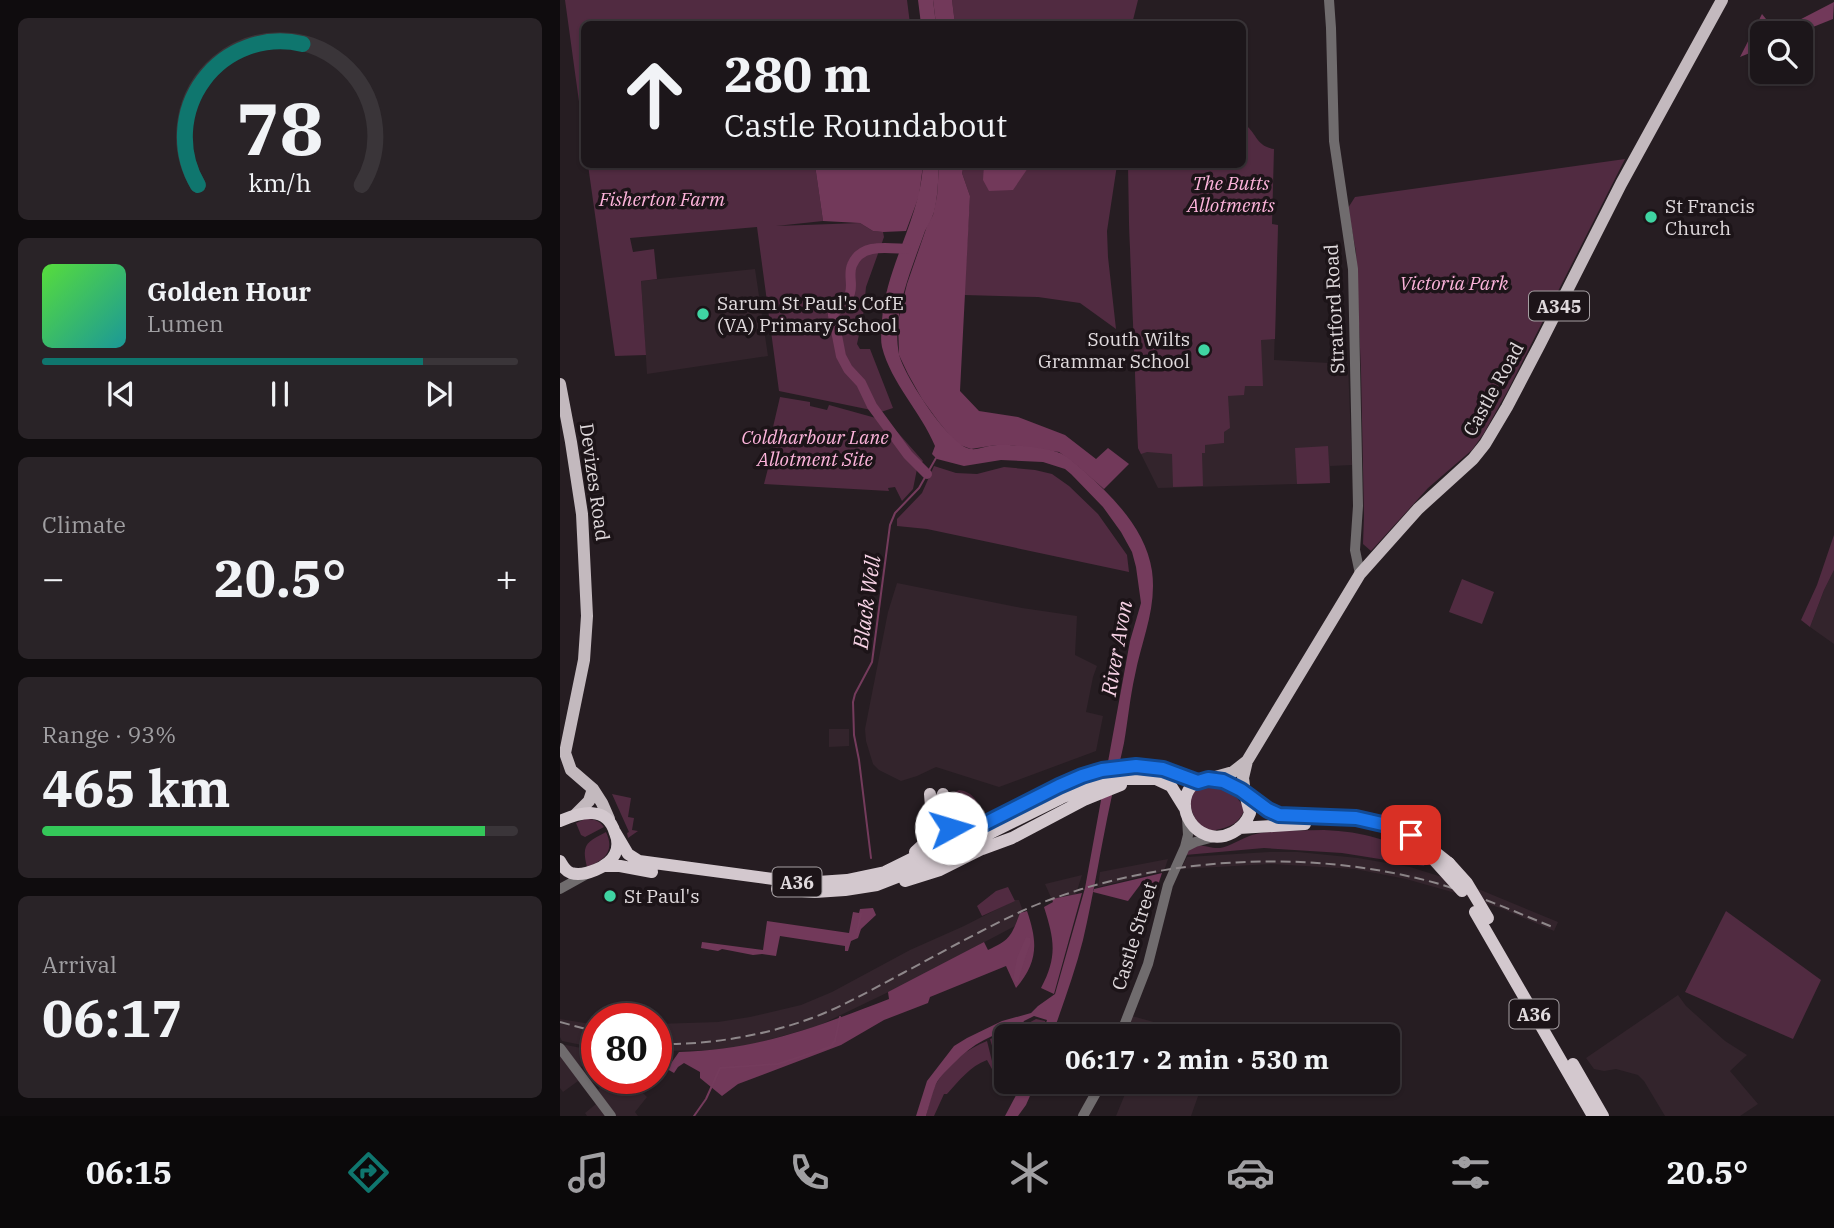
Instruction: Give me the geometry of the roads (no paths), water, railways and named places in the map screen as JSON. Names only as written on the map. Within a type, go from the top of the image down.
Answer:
[{"type":"highway","name":"A36","points":[[1121,777],[1136,766],[1156,767],[1203,780]]},
{"type":"highway","name":"A36","points":[[609,819],[628,853],[639,861],[788,881],[818,882],[885,872],[1004,819],[1059,786],[1121,777],[1156,779],[1171,786],[1186,813]]},
{"type":"highway","points":[[884,883],[909,881],[1012,838],[1099,782],[1121,777]]},
{"type":"highway","points":[[1203,780],[1228,783],[1245,794],[1250,813],[1244,824],[1223,836],[1215,837],[1196,829],[1186,813],[1187,792],[1192,785],[1203,780]]},
{"type":"highway","points":[[861,877],[913,853],[928,840],[933,831],[937,794],[938,813],[944,824],[966,830],[984,828]]},
{"type":"highway","name":"A36","points":[[1245,794],[1279,815],[1347,817],[1391,826],[1422,842],[1449,863],[1466,883],[1488,918],[1603,1116]]},
{"type":"highway","points":[[561,821],[576,814],[599,814],[609,819]]},
{"type":"highway","name":"A36","points":[[1239,828],[1348,823],[1385,832],[1406,841],[1434,860],[1460,888],[1475,912],[1593,1116]]},
{"type":"highway","name":"A36","points":[[590,871],[603,866],[620,866],[785,890],[845,890],[884,883],[913,871],[984,828]]},
{"type":"highway","points":[[603,866],[614,855],[618,845],[615,832]]},
{"type":"highway","points":[[560,862],[566,871],[572,873],[590,871]]},
{"type":"main road","name":"Castle Road","points":[[1247,761],[1360,574],[1418,509],[1486,444],[1540,344],[1615,194],[1722,0]]},
{"type":"main road","name":"Devizes Road","points":[[560,384],[582,514],[587,616],[584,660],[565,753],[569,767],[593,789],[603,803],[609,819]]},
{"type":"main road","points":[[1203,780],[1233,772],[1247,761]]},
{"type":"main road","name":"A345","points":[[1245,794],[1243,778],[1247,761]]},
{"type":"main road","points":[[576,814],[589,801],[593,789]]},
{"type":"street","name":"Stratford Road","points":[[1329,0],[1334,141],[1353,269],[1358,506],[1355,550],[1360,574]]},
{"type":"street","name":"Castle Street","points":[[1125,1024],[1148,964],[1168,885],[1185,847],[1188,835],[1186,813]]},
{"type":"street","points":[[1185,847],[1215,837]]},
{"type":"street","points":[[560,862],[560,878]]},
{"type":"street","points":[[560,889],[590,871]]},
{"type":"street","points":[[560,1048],[611,1116]]},
{"type":"street","points":[[1083,1116],[1095,1094]]},
{"type":"waterway","points":[[906,249],[875,248],[856,258],[851,268],[850,293],[833,315],[841,356],[848,369],[861,383],[872,406],[908,455],[927,474]]},
{"type":"waterway","name":"Black Well","points":[[871,858],[854,735],[853,702],[872,662],[890,525],[895,513],[919,488],[936,458]]},
{"type":"waterway","points":[[857,932],[861,914]]},
{"type":"waterway","points":[[694,1116],[706,1099],[720,1068],[778,1064],[830,1047],[835,1041],[840,1017]]},
{"type":"railway","points":[[672,1044],[716,1041],[793,1024],[847,1003],[1036,905],[1085,888],[1172,869],[1260,862],[1349,866],[1436,883],[1555,928]]},
{"type":"railway","points":[[560,1022],[581,1028]]},
{"type":"place","name":"St Francis Church","points":[[1651,217]]},
{"type":"place","name":"Sarum St Paul's CofE (VA) Primary School","points":[[703,314]]},
{"type":"place","name":"South Wilts Grammar School","points":[[1204,350]]},
{"type":"place","name":"St Paul's","points":[[610,896]]},
{"type":"park label","name":"The Butts Allotments","points":[[1231,194]]},
{"type":"park label","name":"Fisherton Farm","points":[[662,199]]},
{"type":"park label","name":"Victoria Park","points":[[1454,283]]},
{"type":"park label","name":"Coldharbour Lane Allotment Site","points":[[815,448]]},
{"type":"water label","name":"River Avon","points":[[1116,648]]}]
